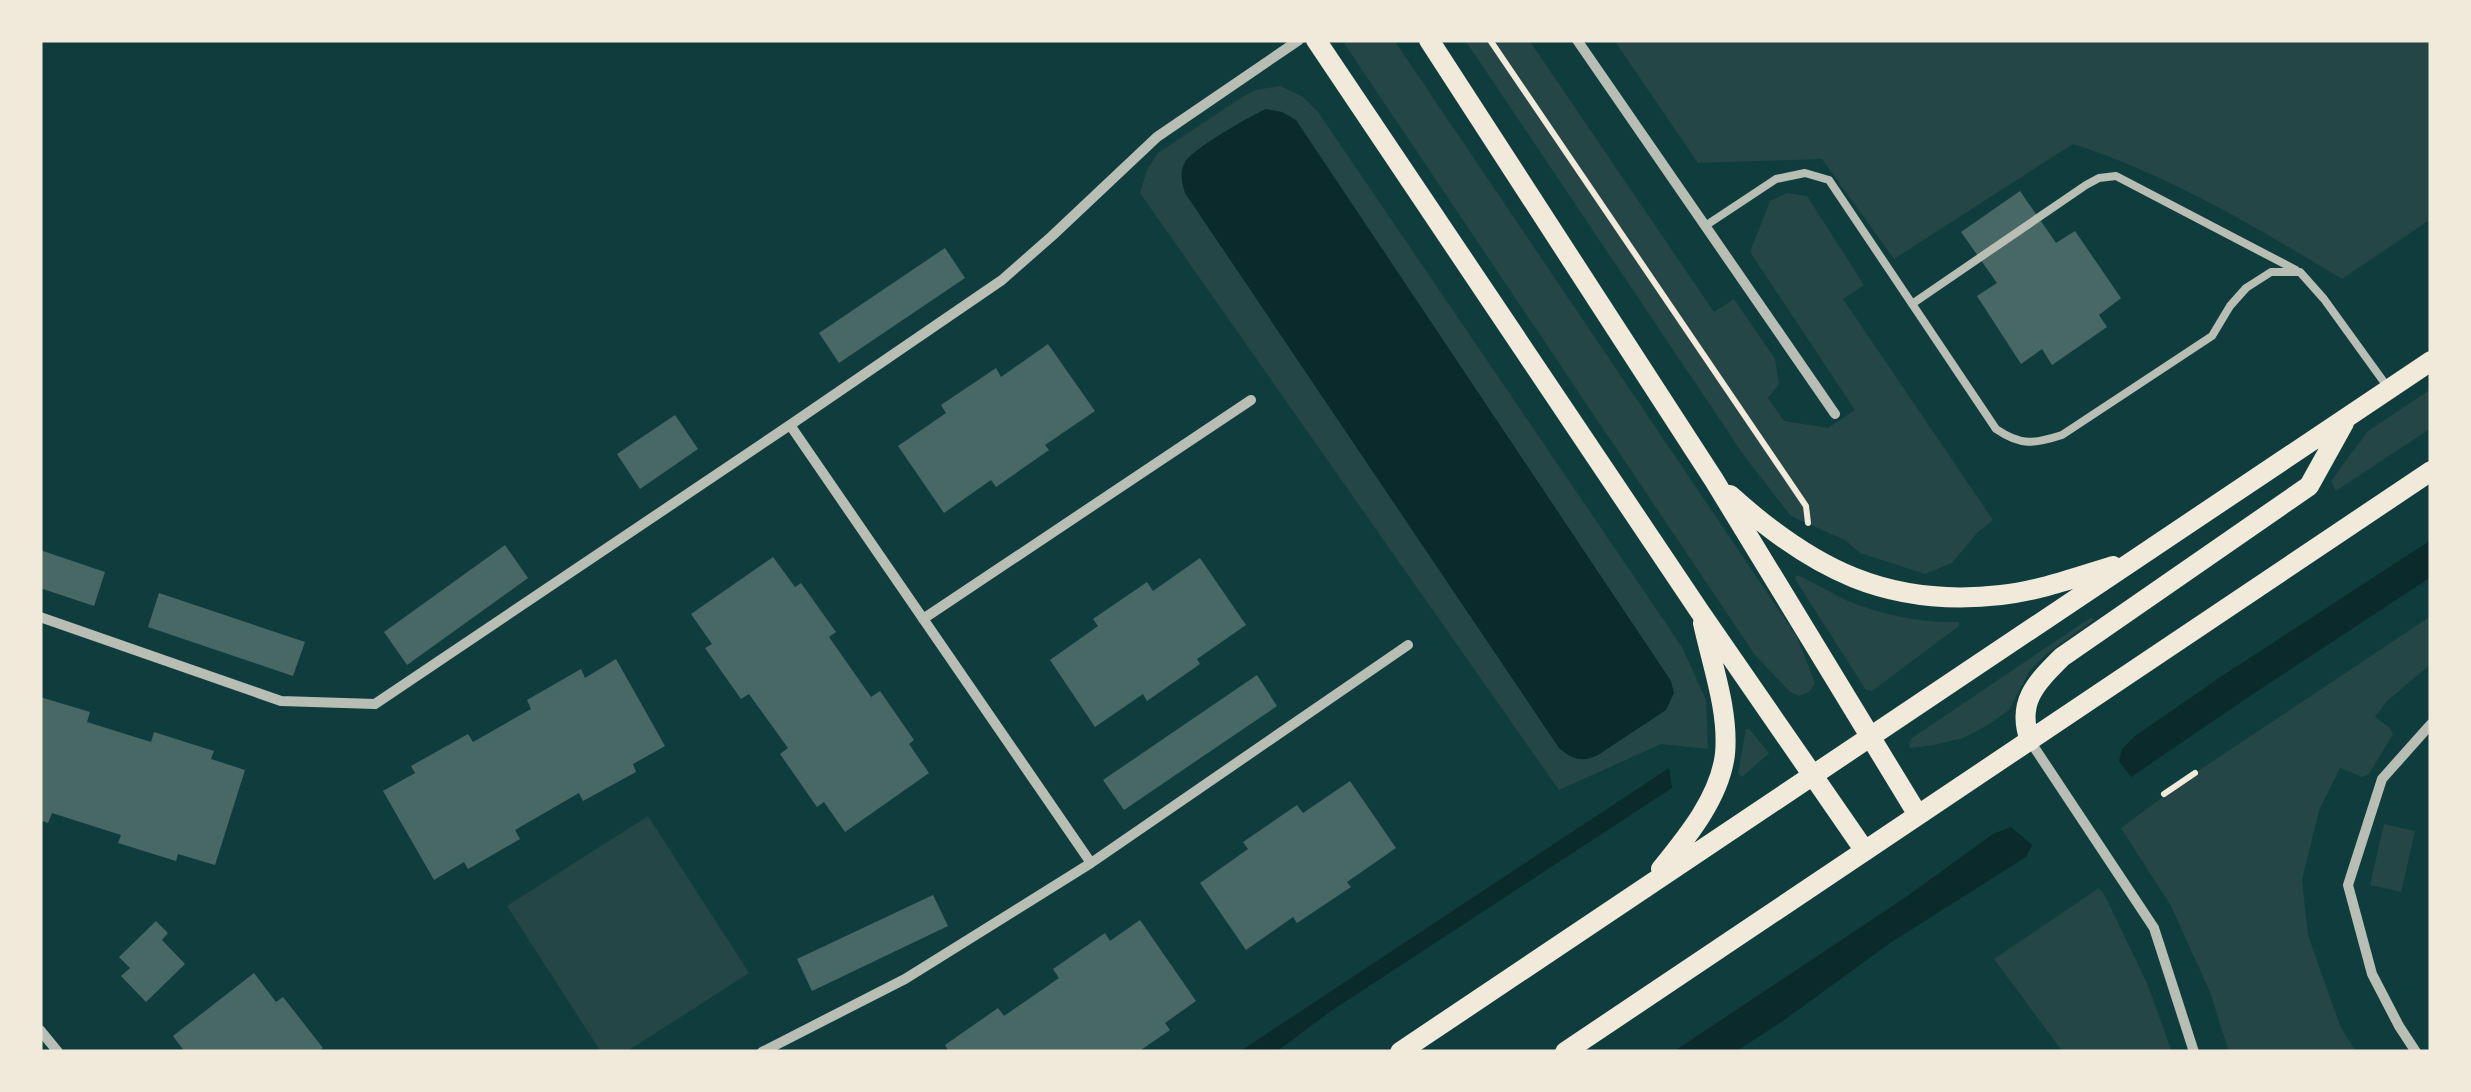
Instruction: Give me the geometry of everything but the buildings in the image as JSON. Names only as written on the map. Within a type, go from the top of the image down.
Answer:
[{"type":"main road","points":[[1316,40],[1865,851]]},
{"type":"main road","points":[[1429,40],[1714,480],[1918,816]]},
{"type":"main road","points":[[1400,1052],[2431,361]]},
{"type":"main road","points":[[2030,741],[2025,711],[2029,696],[2042,678],[2062,658],[2309,486],[2348,417]]},
{"type":"main road","points":[[1565,1052],[2431,471]]},
{"type":"main road","points":[[1714,480],[1776,534],[1813,558],[1872,586],[1908,594],[1953,598],[2005,595],[2134,560]]},
{"type":"main road","points":[[1646,886],[1691,832],[1712,796],[1724,756],[1724,723],[1700,612]]},
{"type":"street","points":[[40,617],[282,700],[375,704],[1002,280],[1157,137],[1299,40]]},
{"type":"street","points":[[1577,40],[1835,414]]},
{"type":"street","points":[[923,619],[1251,400]]},
{"type":"street","points":[[790,425],[1091,863]]},
{"type":"street","points":[[762,1052],[905,979],[1091,863],[1408,645]]},
{"type":"street","points":[[2416,1052],[2372,974],[2348,886],[2382,779],[2431,724]]},
{"type":"street","points":[[2030,741],[2154,928],[2194,1052]]},
{"type":"street","points":[[40,1030],[58,1052]]},
{"type":"lane","points":[[1705,226],[1776,178],[1805,172],[1829,180],[1996,430],[2014,442],[2038,442],[2062,434],[2212,336],[2246,288],[2271,272],[2300,272]]},
{"type":"lane","points":[[1912,304],[2086,185],[2116,176],[2300,272],[2389,390]]},
{"type":"path","points":[[1490,40],[1806,506],[1813,558]]},
{"type":"path","points":[[2164,794],[2195,773]]},
{"type":"shaded area","points":[[1342,40],[1394,40],[1797,637],[1815,683],[1809,692],[1799,696],[1790,692],[1755,655]]},
{"type":"shaded area","points":[[1465,40],[1529,40],[1714,312],[1734,299],[1775,359],[1779,384],[1768,398],[1784,421],[1828,428],[1855,410],[1750,252],[1770,201],[1787,193],[1807,196],[1864,285],[1843,299],[1993,520],[1952,563],[1925,574],[1860,553],[1845,540],[1791,516],[1745,457]]},
{"type":"shaded area","points":[[1614,40],[2431,40],[2431,219],[2342,279],[2178,187],[2073,144],[1894,259],[1822,159],[1698,163]]},
{"type":"shaded area","points":[[1280,86],[1302,96],[1318,112],[1682,647],[1706,700],[1708,749],[1661,744],[1559,790],[1140,193],[1147,170],[1158,153],[1242,97]]},
{"type":"shaded area","points":[[1266,109],[1296,120],[1671,681],[1674,693],[1666,710],[1598,755],[1577,759],[1559,748],[1185,193],[1182,170],[1190,156]]},
{"type":"shaded area","points":[[2431,389],[2431,428],[2336,491],[2331,481],[2368,431]]},
{"type":"shaded area","points":[[2431,540],[2431,577],[2131,777],[2119,761],[2122,749],[2135,736]]},
{"type":"shaded area","points":[[1797,575],[1874,610],[1959,622],[1959,626],[1872,691],[1866,690],[1795,579]]},
{"type":"shaded area","points":[[2431,616],[2431,664],[2387,701],[2375,717],[2393,734],[2369,774],[2362,777],[2340,768],[2319,810],[2302,880],[2308,935],[2340,1026],[2356,1052],[2229,1052],[2210,992],[2171,906],[2121,828],[2195,773]]},
{"type":"shaded area","points":[[2090,618],[2095,619],[2045,655],[2029,672],[2009,710],[1963,738],[1910,748],[1912,738]]},
{"type":"shaded area","points":[[1746,729],[1769,753],[1742,777],[1738,773]]},
{"type":"shaded area","points":[[1669,768],[1672,788],[1331,1011],[1276,1052],[1239,1052]]},
{"type":"shaded area","points":[[648,816],[749,973],[626,1052],[601,1052],[507,906]]},
{"type":"shaded area","points":[[2384,824],[2415,831],[2401,892],[2370,885]]},
{"type":"shaded area","points":[[2011,827],[2032,845],[2026,857],[1890,943],[1783,1021],[1735,1052],[1673,1052],[1906,897],[1993,834]]},
{"type":"shaded area","points":[[2099,888],[2147,983],[2172,1052],[2063,1052],[1994,959]]}]
